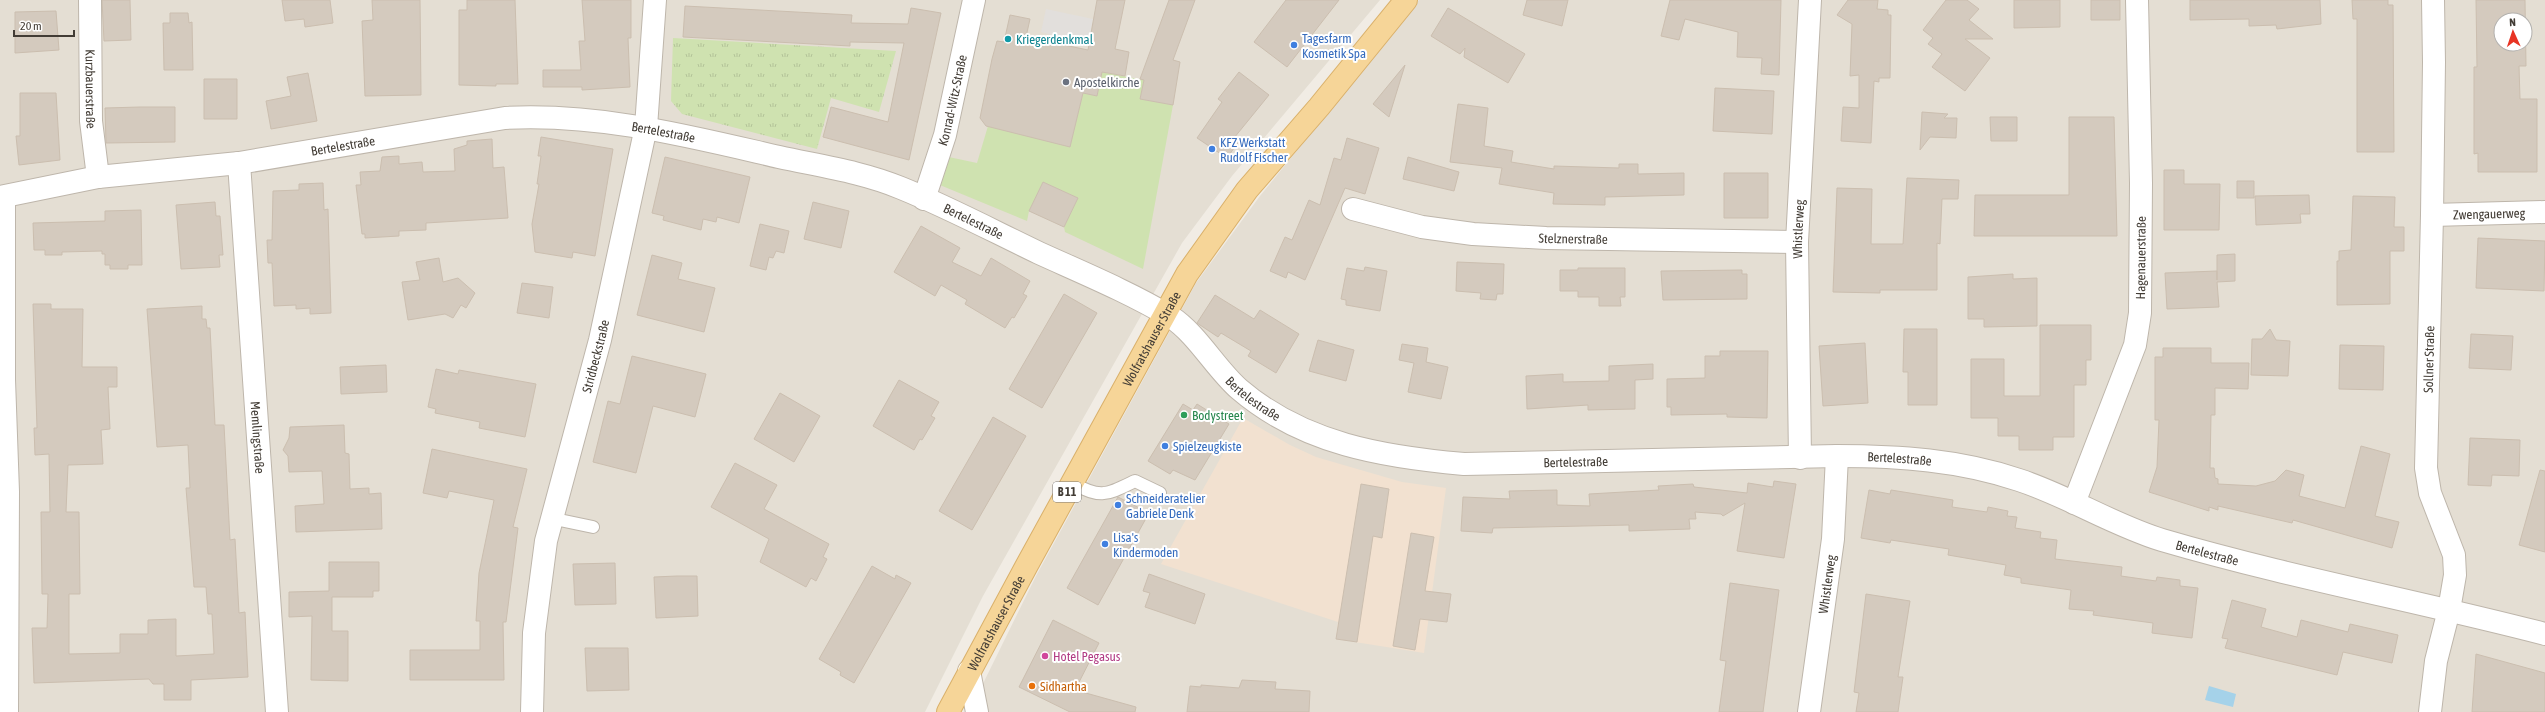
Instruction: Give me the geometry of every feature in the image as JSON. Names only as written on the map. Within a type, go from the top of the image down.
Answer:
[{"type":"main road","name":"Wolfratshauser Straße","points":[[948,712],[969,671],[1187,274],[1247,190],[1319,107],[1406,0]]},
{"type":"street","name":"Kurzbauerstraße","points":[[90,0],[91,121],[98,177]]},
{"type":"street","name":"Stridbeckstraße","points":[[532,712],[534,633],[550,518],[600,340],[646,126],[655,0]]},
{"type":"street","name":"Konrad-Witz-Straße","points":[[924,198],[945,135],[974,0]]},
{"type":"street","name":"Whistlerweg","points":[[1800,458],[1797,242],[1810,0]]},
{"type":"street","name":"Hagenauerstraße","points":[[2074,503],[2135,345],[2140,313],[2141,183],[2137,0]]},
{"type":"street","name":"Sollner Straße","points":[[2430,712],[2436,661],[2449,610],[2455,575],[2454,555],[2430,493],[2426,468],[2432,215],[2433,0]]},
{"type":"street","name":"Bertelestraße","points":[[2,197],[98,177],[239,163],[505,118],[541,116],[583,118],[646,126],[876,179],[924,198],[1139,299],[1179,323],[1238,388],[1263,408],[1289,424],[1323,438],[1385,455],[1464,464],[1896,456],[1966,466],[2020,480],[2166,541],[2230,559],[2545,634]]},
{"type":"street","name":"Memlingstraße","points":[[239,163],[278,712]]},
{"type":"street","points":[[2,197],[4,380],[8,492],[7,712]]},
{"type":"street","name":"Stelznerstraße","points":[[1352,209],[1422,227],[1474,234],[1546,238],[1797,242]]},
{"type":"street","name":"Zwengauerweg","points":[[2432,215],[2545,212]]},
{"type":"street","name":"Whistlerweg","points":[[1809,712],[1833,539],[1837,456]]},
{"type":"street","points":[[969,671],[977,712]]},
{"type":"lane","points":[[1072,483],[1092,494],[1112,492],[1135,481],[1160,493]]},
{"type":"lane","points":[[550,518],[593,527]]},
{"type":"shaded area","points":[[0,0],[1380,0],[1232,176],[1182,243],[983,596],[925,712],[0,712]]},
{"type":"shaded area","points":[[1419,0],[2545,0],[2545,712],[969,712],[1036,576],[1196,283],[1260,196]]},
{"type":"shaded area","points":[[1046,9],[1093,19],[1091,29],[1098,31],[1095,46],[1041,32]]},
{"type":"shaded area","points":[[1243,418],[1290,445],[1316,457],[1402,482],[1446,488],[1424,653],[1336,639],[1338,622],[1161,564]]},
{"type":"green space","points":[[673,38],[896,51],[879,112],[831,98],[817,149],[682,114],[671,101]]},
{"type":"green space","points":[[1102,72],[1144,80],[1140,99],[1173,105],[1143,269],[1065,232],[1064,227],[1078,198],[1043,182],[1029,211],[1027,221],[935,183],[944,156],[977,163],[988,126],[1070,146],[1083,93],[1097,96]]},
{"type":"water","points":[[2209,686],[2236,694],[2233,707],[2205,700]]},
{"type":"building","points":[[102,0],[130,0],[131,40],[104,41]]},
{"type":"building","points":[[282,0],[330,0],[333,23],[305,27],[304,19],[285,21]]},
{"type":"building","points":[[372,0],[420,0],[421,95],[365,96],[362,21],[373,20]]},
{"type":"building","points":[[467,0],[515,0],[518,84],[496,84],[496,86],[459,85],[459,10],[467,10]]},
{"type":"building","points":[[582,0],[631,0],[631,38],[628,38],[630,87],[582,90],[582,87],[543,87],[543,70],[581,70],[579,41],[585,41]]},
{"type":"building","name":"Apostelkirche","points":[[1097,0],[1125,0],[1115,49],[1129,52],[1125,76],[1102,72],[1097,96],[1083,93],[1070,147],[986,126],[980,118],[992,59],[997,41],[1004,42],[1010,15],[1030,19],[1026,37],[1088,50]]},
{"type":"building","points":[[1169,0],[1195,0],[1173,60],[1180,62],[1173,105],[1140,99],[1144,80],[1140,79]]},
{"type":"building","points":[[1286,0],[1339,0],[1287,67],[1254,42]]},
{"type":"building","points":[[1527,0],[1568,0],[1562,26],[1523,15]]},
{"type":"building","points":[[1670,0],[1781,0],[1779,75],[1761,74],[1762,58],[1737,57],[1738,32],[1685,19],[1679,40],[1661,36]]},
{"type":"building","points":[[1848,0],[1878,0],[1877,9],[1888,10],[1888,15],[1891,15],[1890,78],[1879,78],[1879,82],[1874,81],[1871,143],[1841,141],[1843,107],[1859,108],[1859,75],[1850,76],[1852,24],[1837,15]]},
{"type":"building","points":[[1946,0],[1967,0],[1979,9],[1969,20],[1993,39],[1965,39],[1990,58],[1965,91],[1932,67],[1942,54],[1928,44],[1933,38],[1923,30]]},
{"type":"building","points":[[2014,0],[2060,0],[2060,27],[2014,28]]},
{"type":"building","points":[[2091,0],[2120,0],[2120,20],[2091,20]]},
{"type":"building","points":[[2190,0],[2320,0],[2321,24],[2277,29],[2276,25],[2249,26],[2249,19],[2190,20]]},
{"type":"building","points":[[2352,0],[2388,0],[2388,5],[2393,5],[2394,152],[2357,152],[2357,19],[2353,19]]},
{"type":"building","points":[[2476,0],[2525,0],[2525,12],[2493,12],[2493,52],[2526,52],[2526,66],[2519,66],[2520,99],[2537,99],[2537,172],[2478,172],[2478,153],[2474,154],[2474,67],[2477,67]]},
{"type":"building","points":[[685,6],[852,15],[851,23],[908,24],[911,8],[941,13],[909,160],[823,137],[831,107],[888,122],[904,43],[850,42],[850,46],[683,37]]},
{"type":"building","points":[[1448,8],[1525,54],[1508,83],[1464,57],[1465,48],[1460,54],[1431,36]]},
{"type":"building","points":[[56,11],[59,50],[15,53],[15,12]]},
{"type":"building","points":[[170,13],[188,13],[189,23],[192,22],[193,70],[164,70],[163,23],[170,23]]},
{"type":"building","points":[[1405,65],[1389,117],[1373,104]]},
{"type":"building","points":[[1239,72],[1269,95],[1234,138],[1239,141],[1227,158],[1197,138],[1222,102],[1218,99]]},
{"type":"building","points":[[308,73],[317,121],[271,129],[266,101],[291,96],[287,77]]},
{"type":"building","points":[[204,79],[237,79],[237,119],[204,119]]},
{"type":"building","points":[[1715,88],[1774,91],[1772,134],[1713,131]]},
{"type":"building","points":[[20,93],[56,93],[60,160],[19,165],[16,136],[20,136]]},
{"type":"building","points":[[1458,104],[1488,108],[1484,146],[1513,151],[1511,162],[1554,169],[1554,166],[1619,168],[1619,164],[1638,164],[1638,174],[1684,173],[1684,195],[1605,197],[1605,205],[1553,204],[1554,193],[1499,184],[1502,168],[1450,162]]},
{"type":"building","points":[[175,107],[175,142],[106,143],[105,108]]},
{"type":"building","points":[[1922,112],[1948,114],[1944,118],[1957,118],[1956,138],[1930,137],[1920,150]]},
{"type":"building","points":[[1990,117],[2017,117],[2017,141],[1991,141]]},
{"type":"building","points":[[2069,117],[2114,117],[2117,236],[1974,236],[1975,195],[2069,195]]},
{"type":"building","points":[[541,137],[613,149],[595,256],[573,252],[572,258],[535,252],[532,224],[539,184],[537,184],[541,156],[538,156]]},
{"type":"building","points":[[1347,138],[1379,148],[1365,194],[1345,188],[1305,280],[1288,272],[1286,278],[1270,271],[1285,237],[1292,240],[1309,200],[1320,205],[1334,158],[1341,160]]},
{"type":"building","points":[[492,139],[493,168],[504,167],[508,218],[426,223],[426,230],[399,231],[399,236],[365,238],[365,234],[362,234],[356,185],[361,185],[360,172],[380,171],[382,157],[399,156],[399,164],[422,162],[423,172],[455,171],[454,149],[467,145],[467,141]]},
{"type":"building","points":[[665,157],[750,177],[739,223],[717,217],[716,222],[703,219],[701,230],[663,220],[664,216],[652,213]]},
{"type":"building","points":[[1408,157],[1459,172],[1454,191],[1403,179]]},
{"type":"building","points":[[2164,170],[2184,170],[2184,184],[2220,184],[2219,230],[2164,230]]},
{"type":"building","points":[[1724,173],[1768,173],[1768,218],[1724,218]]},
{"type":"building","points":[[1907,178],[1959,180],[1958,199],[1942,199],[1940,244],[1937,243],[1937,290],[1880,290],[1880,293],[1833,292],[1837,188],[1872,189],[1871,244],[1903,244]]},
{"type":"building","points":[[2237,181],[2254,181],[2254,198],[2237,198]]},
{"type":"building","points":[[1043,182],[1078,198],[1064,227],[1029,211]]},
{"type":"building","points":[[323,183],[324,210],[328,209],[331,313],[310,314],[310,308],[296,309],[296,305],[274,306],[272,263],[268,263],[267,240],[272,240],[273,191],[299,190],[299,184]]},
{"type":"building","points":[[2309,195],[2310,214],[2300,214],[2301,223],[2256,225],[2255,196]]},
{"type":"building","points":[[2353,196],[2395,197],[2394,227],[2404,227],[2404,251],[2390,251],[2390,304],[2337,305],[2337,261],[2339,261],[2339,251],[2351,250]]},
{"type":"building","points":[[215,202],[216,216],[220,216],[223,255],[219,255],[220,267],[181,269],[176,205]]},
{"type":"building","points":[[813,202],[849,211],[841,248],[804,239]]},
{"type":"building","points":[[141,210],[142,265],[128,265],[128,269],[110,269],[110,265],[105,265],[105,254],[102,254],[102,251],[62,252],[62,255],[45,255],[45,250],[34,250],[33,223],[105,221],[105,211]]},
{"type":"building","points":[[760,224],[789,231],[784,253],[776,251],[773,258],[769,257],[766,270],[750,266]]},
{"type":"building","points":[[921,226],[960,248],[952,262],[981,276],[991,258],[1030,281],[1023,294],[1027,296],[1014,318],[1012,317],[1005,328],[965,304],[967,300],[941,285],[935,296],[894,272]]},
{"type":"building","points":[[2478,238],[2545,241],[2544,291],[2476,288]]},
{"type":"building","points":[[2235,254],[2235,281],[2217,282],[2219,307],[2167,309],[2165,273],[2217,271],[2217,255]]},
{"type":"building","points":[[652,255],[682,263],[678,279],[715,288],[704,332],[637,315]]},
{"type":"building","points":[[439,258],[443,282],[458,278],[475,293],[466,308],[461,305],[453,318],[445,314],[408,320],[402,282],[420,280],[416,262]]},
{"type":"building","points":[[1457,262],[1504,264],[1503,294],[1497,294],[1496,300],[1480,299],[1481,293],[1456,291]]},
{"type":"building","points":[[1365,267],[1387,271],[1380,311],[1346,305],[1346,300],[1341,299],[1347,268],[1364,271]]},
{"type":"building","points":[[1578,268],[1625,268],[1625,297],[1620,297],[1621,306],[1599,306],[1599,297],[1578,297],[1578,291],[1560,291],[1560,270],[1578,270]]},
{"type":"building","points":[[1742,270],[1742,274],[1747,274],[1747,299],[1663,300],[1661,271]]},
{"type":"building","points":[[2013,274],[2013,279],[2037,278],[2037,326],[1984,327],[1984,319],[1968,319],[1968,277]]},
{"type":"building","points":[[522,283],[553,287],[549,318],[517,313]]},
{"type":"building","points":[[1064,294],[1097,313],[1042,408],[1009,389]]},
{"type":"building","points":[[1215,295],[1254,319],[1260,310],[1299,334],[1276,373],[1248,356],[1251,351],[1221,333],[1218,337],[1197,323]]},
{"type":"building","points":[[33,304],[51,304],[51,309],[83,309],[82,367],[117,367],[117,387],[108,387],[110,429],[101,430],[103,464],[68,465],[66,512],[79,512],[80,594],[69,594],[69,654],[120,653],[120,634],[148,634],[148,620],[176,619],[176,656],[214,654],[212,614],[208,614],[206,587],[194,587],[186,488],[190,488],[188,445],[157,447],[147,309],[202,306],[202,319],[206,319],[207,328],[210,328],[215,425],[224,425],[230,540],[235,539],[239,613],[245,612],[248,677],[191,680],[191,700],[164,700],[164,684],[153,684],[149,679],[34,683],[32,628],[47,628],[48,594],[42,594],[41,512],[50,512],[49,454],[35,455],[34,428],[37,428]]},
{"type":"building","points":[[2040,325],[2091,325],[2091,360],[2086,360],[2086,385],[2074,385],[2074,437],[2053,437],[2053,450],[2019,450],[2019,436],[1998,436],[1998,418],[1971,418],[1971,359],[2004,359],[2004,396],[2040,396]]},
{"type":"building","points":[[1904,329],[1937,329],[1937,405],[1908,405],[1908,372],[1903,372]]},
{"type":"building","points":[[2270,329],[2276,340],[2290,341],[2288,376],[2251,375],[2252,339],[2262,339]]},
{"type":"building","points":[[2471,334],[2513,336],[2511,370],[2469,368]]},
{"type":"building","points":[[1318,340],[1354,350],[1346,381],[1309,371]]},
{"type":"building","points":[[1865,343],[1868,403],[1823,406],[1819,346]]},
{"type":"building","points":[[1402,344],[1428,348],[1426,362],[1448,367],[1441,399],[1408,392],[1414,363],[1399,360]]},
{"type":"building","points":[[2340,345],[2384,346],[2383,390],[2339,389]]},
{"type":"building","points":[[2163,348],[2211,348],[2211,363],[2249,363],[2248,389],[2215,388],[2215,415],[2211,415],[2210,468],[2214,468],[2215,478],[2218,479],[2218,484],[2256,486],[2275,481],[2286,470],[2304,475],[2299,496],[2345,508],[2361,446],[2390,454],[2375,516],[2399,522],[2392,548],[2293,520],[2292,523],[2218,506],[2218,510],[2209,507],[2209,511],[2149,492],[2157,467],[2159,420],[2155,420],[2155,357],[2163,357]]},
{"type":"building","points":[[1720,351],[1768,351],[1767,418],[1727,417],[1727,414],[1671,415],[1671,407],[1667,407],[1667,379],[1705,378],[1705,356],[1720,356]]},
{"type":"building","points":[[632,356],[706,374],[695,417],[653,406],[636,473],[593,462],[608,401],[620,404]]},
{"type":"building","points":[[1653,364],[1653,379],[1635,380],[1635,409],[1588,410],[1588,405],[1527,409],[1526,376],[1563,374],[1563,382],[1609,381],[1609,366]]},
{"type":"building","points":[[386,365],[387,392],[341,394],[340,367]]},
{"type":"building","points":[[436,369],[458,374],[459,370],[536,384],[525,437],[479,428],[480,422],[435,413],[436,409],[428,407]]},
{"type":"building","points":[[899,380],[939,402],[931,416],[935,418],[922,440],[920,439],[914,450],[873,426]]},
{"type":"building","points":[[780,393],[820,416],[794,462],[754,439]]},
{"type":"building","points":[[1183,404],[1193,410],[1197,404],[1229,424],[1195,480],[1173,470],[1170,474],[1148,461]]},
{"type":"building","points":[[993,417],[1026,436],[972,530],[939,511]]},
{"type":"building","points":[[344,425],[345,453],[349,454],[350,489],[369,488],[369,494],[381,493],[382,529],[296,532],[295,506],[324,504],[322,471],[289,472],[288,456],[283,450],[289,438],[290,427]]},
{"type":"building","points":[[2470,438],[2520,440],[2519,476],[2492,475],[2491,486],[2468,485]]},
{"type":"building","points":[[432,449],[527,469],[513,527],[518,528],[506,622],[503,622],[504,680],[410,680],[410,650],[480,650],[480,621],[476,621],[479,573],[494,500],[449,491],[447,498],[423,493]]},
{"type":"building","points":[[735,463],[777,485],[764,509],[829,544],[823,557],[827,559],[816,581],[811,578],[806,587],[760,562],[769,539],[711,507]]},
{"type":"building","points":[[2540,470],[2545,471],[2545,552],[2519,545]]},
{"type":"building","points":[[1774,481],[1796,484],[1784,558],[1737,551],[1745,503],[1723,516],[1721,514],[1695,512],[1696,519],[1689,519],[1690,529],[1629,531],[1629,525],[1493,528],[1492,533],[1461,531],[1463,497],[1510,499],[1509,491],[1557,490],[1557,505],[1590,506],[1589,494],[1659,490],[1658,486],[1693,484],[1694,487],[1747,493],[1748,483],[1773,487]]},
{"type":"building","points":[[1361,484],[1389,489],[1382,538],[1373,536],[1357,642],[1336,639]]},
{"type":"building","points":[[1869,490],[1890,494],[1891,490],[1953,500],[1952,507],[1987,512],[1988,507],[2008,511],[2007,516],[2017,517],[2015,528],[2041,532],[2040,538],[2057,540],[2055,559],[2122,567],[2121,576],[2156,581],[2157,577],[2180,580],[2180,586],[2198,588],[2192,638],[2152,633],[2153,623],[2093,615],[2094,611],[2069,609],[2071,590],[2021,583],[2021,578],[2004,575],[2006,565],[1948,555],[1949,549],[1891,540],[1890,543],[1861,538]]},
{"type":"building","points":[[1118,497],[1149,513],[1098,605],[1067,588]]},
{"type":"building","points":[[1411,533],[1434,537],[1425,591],[1451,594],[1447,622],[1420,619],[1415,650],[1393,646]]},
{"type":"building","points":[[329,562],[379,562],[379,591],[373,591],[373,597],[332,597],[332,631],[348,631],[348,681],[311,680],[312,616],[289,617],[289,592],[329,591]]},
{"type":"building","points":[[615,563],[616,604],[575,605],[573,564]]},
{"type":"building","points":[[872,566],[895,579],[896,575],[911,583],[854,683],[840,675],[841,672],[819,659]]},
{"type":"building","points":[[1149,574],[1205,594],[1195,624],[1145,607],[1150,593],[1143,591]]},
{"type":"building","points":[[697,576],[698,616],[656,618],[654,577]]},
{"type":"building","points":[[1730,583],[1779,590],[1763,712],[1719,712],[1726,661],[1720,660]]},
{"type":"building","points":[[1866,594],[1910,601],[1898,677],[1903,677],[1898,712],[1856,712],[1859,693],[1854,692]]},
{"type":"building","points":[[2232,600],[2266,609],[2261,627],[2297,637],[2301,620],[2348,632],[2350,624],[2398,635],[2392,663],[2343,652],[2337,675],[2225,648],[2228,639],[2222,638]]},
{"type":"building","points":[[1053,620],[1099,643],[1075,690],[1136,707],[1135,712],[1070,712],[1019,687]]},
{"type":"building","points":[[585,648],[628,648],[629,690],[587,691]]},
{"type":"building","points":[[2476,654],[2545,673],[2545,712],[2472,712]]},
{"type":"building","points":[[1242,680],[1276,682],[1275,689],[1310,691],[1309,712],[1187,712],[1190,686],[1201,687],[1201,685],[1239,688]]},
{"type":"place","name":"Kriegerdenkmal","points":[[1008,39]]},
{"type":"place","name":"Tagesfarm Kosmetik Spa","points":[[1294,45]]},
{"type":"place","name":"Apostelkirche","points":[[1066,82]]},
{"type":"place","name":"KFZ Werkstatt Rudolf Fischer","points":[[1212,149]]},
{"type":"place","name":"Bodystreet","points":[[1184,415]]},
{"type":"place","name":"Spielzeugkiste","points":[[1165,446]]},
{"type":"place","name":"Schneideratelier Gabriele Denk","points":[[1118,505]]},
{"type":"place","name":"Lisa's Kindermoden","points":[[1105,544]]},
{"type":"place","name":"Hotel Pegasus","points":[[1045,656]]},
{"type":"place","name":"Sidhartha","points":[[1032,686]]}]
